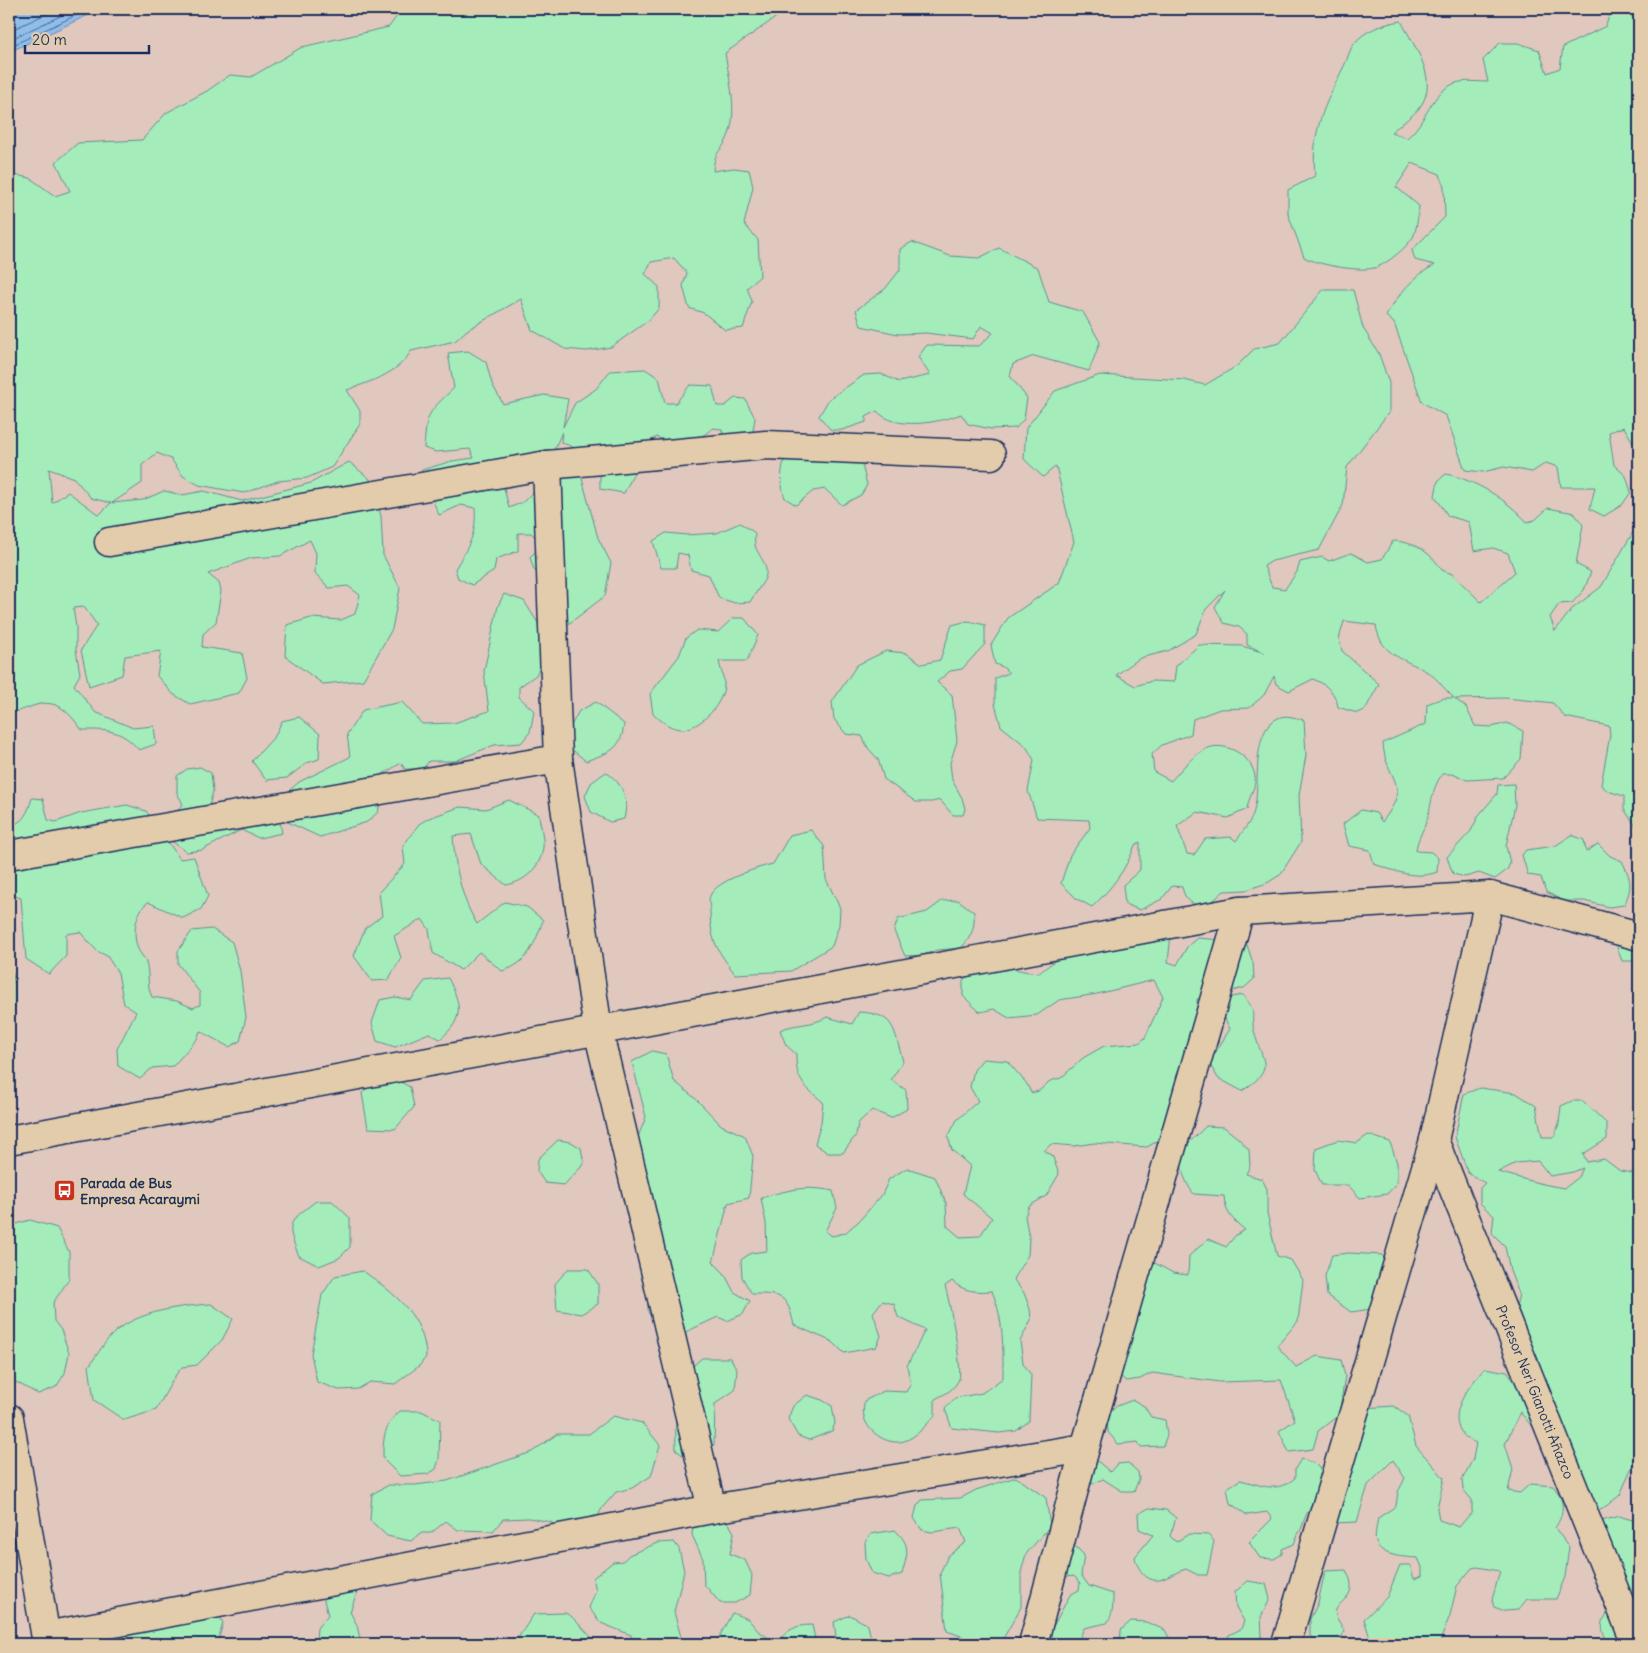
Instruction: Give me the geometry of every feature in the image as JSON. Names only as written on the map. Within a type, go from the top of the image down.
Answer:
[{"type":"street","points":[[109,542],[547,465],[766,445],[991,455]]},
{"type":"street","points":[[547,465],[558,758],[598,1030],[712,1509]]},
{"type":"street","points":[[9,855],[558,758]]},
{"type":"street","points":[[9,1140],[1240,911],[1490,896],[1639,936]]},
{"type":"street","points":[[1286,1644],[1434,1140],[1490,896]]},
{"type":"street","points":[[1033,1644],[1086,1448],[1240,911]]},
{"type":"street","name":"Profesor Neri Gianotti Añazco","points":[[1434,1140],[1636,1644]]},
{"type":"street","points":[[9,1418],[47,1640],[712,1509],[1086,1448]]},
{"type":"green space","points":[[402,9],[788,9],[725,53],[733,108],[731,129],[727,139],[716,155],[713,171],[734,168],[749,170],[753,187],[744,224],[758,240],[760,276],[747,288],[752,301],[743,328],[725,330],[704,313],[689,308],[683,286],[687,273],[674,258],[651,262],[645,274],[659,287],[659,308],[649,320],[611,347],[587,351],[565,349],[532,330],[521,299],[467,330],[455,341],[411,351],[399,366],[383,376],[347,390],[360,411],[360,424],[332,467],[307,478],[278,481],[244,493],[199,485],[183,476],[171,459],[157,453],[142,465],[142,483],[112,503],[143,500],[164,491],[182,495],[204,491],[242,501],[311,483],[349,462],[370,479],[381,516],[383,555],[400,588],[392,629],[363,680],[323,684],[285,656],[287,625],[311,618],[341,620],[355,614],[360,595],[348,586],[329,588],[315,573],[316,553],[310,540],[280,556],[251,558],[208,574],[219,583],[221,591],[216,622],[203,634],[202,647],[242,653],[247,678],[239,693],[190,704],[173,694],[157,676],[161,651],[125,656],[122,675],[89,686],[81,650],[97,625],[84,607],[73,608],[80,674],[74,685],[95,712],[133,728],[154,726],[156,744],[139,750],[120,734],[99,730],[82,730],[68,713],[51,704],[44,703],[19,711],[9,712],[9,174],[30,178],[55,196],[70,191],[56,162],[78,143],[142,140],[166,113],[207,91],[230,75],[251,77],[302,47],[389,27]],"holes":[[[49,469],[74,478],[91,498],[111,503],[99,515],[68,492],[52,503]]]},
{"type":"green space","points":[[1611,9],[1639,9],[1639,448],[1634,444],[1624,427],[1609,432],[1614,465],[1626,476],[1631,492],[1622,505],[1604,516],[1590,509],[1595,487],[1561,487],[1558,467],[1546,463],[1532,472],[1504,467],[1483,472],[1465,470],[1446,416],[1422,402],[1394,323],[1386,316],[1407,287],[1427,269],[1435,265],[1415,260],[1412,250],[1445,217],[1444,186],[1440,174],[1412,163],[1396,187],[1419,206],[1413,237],[1406,246],[1387,262],[1370,269],[1340,267],[1319,263],[1304,257],[1288,214],[1288,190],[1315,176],[1315,145],[1320,119],[1352,46],[1369,31],[1401,21],[1422,60],[1427,81],[1427,92],[1423,102],[1413,115],[1391,132],[1407,138],[1420,123],[1440,93],[1447,87],[1463,82],[1488,82],[1483,60],[1500,43],[1518,43],[1539,50],[1547,73],[1560,68],[1563,47],[1606,26]]},
{"type":"green space","points":[[912,242],[950,256],[979,258],[999,248],[1038,268],[1049,302],[1083,312],[1100,342],[1089,371],[1034,356],[1013,364],[1010,376],[1027,398],[1024,419],[1016,428],[991,429],[968,424],[961,414],[929,422],[905,423],[894,421],[877,411],[866,417],[866,422],[842,430],[831,430],[819,416],[829,399],[864,375],[881,374],[899,382],[930,375],[918,357],[927,345],[979,346],[993,333],[981,326],[973,339],[926,333],[898,334],[861,326],[856,310],[885,289],[900,270],[900,249]]},
{"type":"green space","points":[[1323,290],[1353,290],[1363,328],[1379,354],[1389,383],[1389,412],[1347,467],[1343,505],[1319,550],[1272,561],[1264,566],[1272,587],[1285,589],[1297,572],[1300,562],[1322,557],[1329,561],[1351,553],[1368,562],[1382,559],[1393,541],[1408,543],[1427,553],[1442,570],[1452,574],[1481,602],[1515,572],[1508,553],[1493,548],[1474,551],[1469,522],[1448,516],[1435,496],[1438,481],[1446,474],[1480,486],[1510,506],[1527,522],[1535,520],[1548,508],[1574,513],[1583,525],[1576,564],[1591,572],[1584,590],[1572,603],[1559,604],[1550,617],[1555,631],[1572,609],[1601,587],[1639,522],[1639,831],[1624,809],[1624,796],[1608,791],[1601,785],[1610,735],[1609,726],[1565,717],[1553,703],[1505,698],[1455,699],[1466,707],[1475,726],[1492,727],[1507,723],[1523,731],[1521,759],[1503,778],[1467,780],[1452,774],[1442,774],[1435,787],[1416,851],[1431,852],[1438,858],[1437,872],[1413,875],[1374,864],[1370,850],[1349,846],[1343,824],[1361,810],[1376,813],[1382,822],[1396,798],[1397,789],[1388,766],[1383,743],[1426,724],[1427,704],[1443,698],[1454,698],[1436,678],[1389,651],[1379,636],[1376,625],[1344,621],[1339,639],[1342,651],[1379,684],[1365,710],[1357,713],[1338,707],[1335,697],[1330,690],[1313,679],[1289,691],[1276,684],[1274,676],[1264,695],[1249,708],[1220,709],[1193,719],[1191,734],[1162,745],[1152,754],[1154,772],[1171,781],[1196,755],[1214,747],[1223,747],[1239,753],[1246,759],[1255,774],[1255,783],[1247,809],[1228,818],[1197,812],[1177,826],[1187,854],[1194,855],[1205,839],[1231,837],[1236,841],[1249,823],[1256,800],[1260,746],[1263,734],[1269,725],[1284,716],[1304,720],[1306,755],[1299,795],[1301,842],[1280,875],[1267,883],[1246,890],[1224,891],[1207,906],[1190,902],[1185,896],[1182,887],[1172,886],[1162,899],[1140,910],[1125,904],[1123,885],[1140,870],[1140,842],[1135,845],[1117,879],[1092,907],[1077,899],[1061,883],[1070,855],[1090,828],[1089,820],[1037,818],[1028,791],[1034,760],[1026,746],[1001,726],[995,704],[995,678],[1009,673],[1003,667],[995,664],[991,645],[1008,618],[1059,583],[1074,542],[1056,466],[1043,477],[1024,459],[1026,428],[1055,391],[1100,375],[1184,380],[1205,385],[1237,366],[1254,349],[1280,343]],"holes":[[[1225,590],[1215,607],[1224,623],[1239,627],[1247,634],[1247,645],[1265,653],[1242,646],[1199,645],[1176,666],[1174,682],[1152,681],[1135,686],[1116,675],[1140,658],[1168,651],[1196,634],[1206,609]]]},
{"type":"green space","points":[[468,351],[486,362],[492,384],[503,404],[544,395],[568,399],[563,427],[575,403],[596,389],[610,371],[645,369],[659,378],[665,403],[676,403],[690,385],[712,386],[717,406],[725,406],[735,398],[745,399],[755,418],[752,437],[724,440],[722,429],[712,428],[701,436],[686,441],[671,441],[657,437],[635,449],[632,457],[634,473],[624,493],[600,489],[600,476],[579,451],[561,443],[562,432],[553,452],[502,480],[509,508],[523,502],[547,478],[581,475],[598,538],[611,563],[605,596],[567,625],[543,576],[534,570],[530,557],[543,544],[531,533],[518,533],[518,551],[496,559],[494,571],[472,585],[458,578],[455,569],[468,547],[473,533],[475,508],[461,505],[439,515],[426,485],[421,483],[422,470],[452,461],[474,458],[470,449],[436,452],[424,448],[426,427],[430,414],[438,403],[454,388],[448,353]]},
{"type":"green space","points":[[830,433],[849,441],[861,461],[867,485],[861,495],[842,505],[825,489],[813,491],[796,505],[785,498],[783,489],[782,471],[787,455],[799,442],[810,437]]},
{"type":"green space","points":[[740,523],[755,533],[756,549],[766,569],[765,578],[750,602],[735,603],[719,598],[709,575],[691,570],[688,555],[678,553],[676,568],[661,568],[653,541],[666,533],[687,535],[717,533]]},
{"type":"green space","points":[[504,594],[524,601],[543,631],[544,658],[536,675],[519,687],[519,697],[534,711],[530,732],[521,743],[494,745],[455,761],[429,761],[423,769],[405,769],[401,763],[375,779],[383,791],[378,812],[367,822],[320,837],[279,818],[282,833],[259,838],[241,830],[202,850],[187,852],[170,840],[170,820],[183,804],[177,793],[177,776],[187,769],[200,767],[211,773],[213,791],[208,810],[233,802],[250,806],[278,801],[299,782],[350,757],[347,734],[363,710],[402,702],[422,724],[454,723],[489,711],[484,671],[498,606]]},
{"type":"green space","points":[[733,618],[744,618],[758,635],[747,661],[719,661],[724,681],[723,691],[716,706],[704,719],[690,728],[683,729],[674,728],[666,724],[653,713],[650,694],[679,656],[686,638],[697,630],[718,632]]},
{"type":"green space","points":[[968,621],[985,625],[985,644],[962,669],[950,671],[937,682],[952,695],[957,741],[950,763],[952,780],[962,798],[965,809],[963,815],[953,815],[940,800],[916,802],[884,779],[878,759],[868,748],[862,736],[846,734],[834,719],[832,702],[857,665],[886,651],[906,653],[922,664],[940,660],[952,625]]},
{"type":"green space","points":[[596,702],[624,724],[617,745],[607,752],[586,761],[570,748],[566,735],[579,711]]},
{"type":"green space","points":[[299,717],[320,734],[319,759],[307,763],[287,778],[266,780],[252,761],[275,736],[282,721]]},
{"type":"green space","points":[[606,772],[617,781],[623,792],[626,804],[624,819],[610,822],[591,812],[585,796],[591,783]]},
{"type":"green space","points":[[1514,784],[1515,805],[1506,846],[1510,863],[1507,870],[1495,879],[1479,873],[1465,877],[1453,874],[1447,857],[1471,831],[1479,815],[1497,794],[1498,785]]},
{"type":"green space","points":[[32,798],[43,799],[48,820],[56,822],[81,813],[127,805],[146,811],[180,859],[194,857],[208,896],[201,909],[183,918],[148,902],[140,911],[138,917],[135,930],[136,943],[145,959],[152,997],[177,1001],[193,1008],[200,1005],[200,993],[178,964],[178,951],[192,931],[212,929],[232,942],[240,971],[246,1017],[240,1041],[229,1047],[200,1031],[197,1039],[173,1066],[152,1068],[140,1079],[118,1066],[117,1049],[136,1012],[124,1004],[118,973],[107,956],[97,951],[80,932],[66,934],[66,956],[49,974],[26,959],[21,898],[9,894],[9,826],[22,820]]},
{"type":"green space","points":[[509,800],[539,815],[543,847],[539,861],[531,872],[520,881],[506,885],[481,864],[471,834],[453,836],[455,859],[463,893],[477,924],[505,902],[527,907],[543,920],[529,952],[511,968],[502,971],[479,952],[461,970],[433,953],[429,929],[422,919],[394,936],[401,958],[388,980],[372,981],[354,956],[365,928],[382,916],[379,892],[405,864],[403,846],[419,824],[429,818],[460,807],[486,809]]},
{"type":"green space","points":[[811,830],[824,846],[826,879],[840,908],[839,925],[832,946],[791,971],[735,974],[716,945],[712,931],[710,896],[714,890],[728,880],[748,871],[773,864],[790,835]]},
{"type":"green space","points":[[1572,835],[1584,840],[1586,852],[1598,844],[1610,856],[1622,861],[1630,883],[1629,893],[1624,905],[1609,907],[1584,901],[1564,901],[1546,892],[1541,877],[1528,875],[1522,855],[1526,850],[1555,846]]},
{"type":"green space","points":[[958,900],[974,912],[972,931],[968,940],[961,948],[937,950],[923,955],[905,956],[894,931],[898,919],[927,912],[942,901]]},
{"type":"green space","points":[[1639,918],[1639,961],[1622,961],[1617,947]]},
{"type":"green space","points":[[1090,924],[1171,934],[1168,962],[1177,965],[1187,947],[1197,938],[1246,942],[1253,963],[1254,979],[1244,988],[1197,999],[1198,1027],[1159,1140],[1147,1147],[1094,1143],[1074,1146],[1051,1144],[1044,1151],[1052,1155],[1059,1174],[1046,1196],[1029,1206],[1025,1216],[1029,1238],[1028,1255],[1013,1279],[1024,1293],[1030,1309],[1031,1320],[1020,1341],[1023,1363],[1031,1375],[1029,1421],[1016,1431],[999,1433],[952,1428],[945,1409],[955,1398],[982,1393],[1003,1378],[1003,1344],[999,1312],[992,1291],[971,1290],[961,1287],[952,1281],[945,1286],[957,1349],[959,1379],[952,1389],[935,1399],[935,1415],[917,1433],[904,1441],[892,1442],[886,1440],[874,1433],[866,1423],[864,1401],[884,1391],[906,1392],[911,1384],[907,1366],[925,1330],[898,1317],[894,1304],[882,1301],[873,1313],[881,1336],[876,1347],[844,1353],[833,1342],[794,1325],[789,1308],[782,1298],[771,1295],[752,1294],[742,1277],[741,1260],[751,1253],[767,1251],[766,1223],[761,1198],[805,1188],[833,1191],[837,1208],[825,1231],[832,1236],[845,1233],[859,1221],[882,1195],[889,1179],[907,1168],[935,1177],[946,1203],[947,1226],[960,1237],[980,1236],[992,1218],[963,1194],[970,1166],[952,1150],[948,1137],[957,1120],[978,1101],[970,1087],[974,1070],[983,1059],[1007,1061],[1027,1084],[1031,1093],[1039,1091],[1050,1081],[1061,1078],[1083,1058],[1104,1046],[1139,1043],[1145,1038],[1163,997],[1154,980],[1097,994],[1059,1000],[1037,1015],[1009,1018],[994,1009],[980,1012],[963,996],[963,980],[974,972],[992,965],[1039,973],[1065,953],[1072,933]]},
{"type":"green space","points":[[9,962],[14,981],[15,999],[9,1036]]},
{"type":"green space","points":[[448,978],[456,996],[458,1011],[454,1025],[448,1032],[440,1039],[429,1033],[395,1047],[377,1041],[372,1023],[380,1000],[395,997],[411,1000],[425,981]]},
{"type":"green space","points":[[1243,995],[1253,1013],[1254,1031],[1264,1064],[1260,1076],[1242,1091],[1218,1078],[1209,1063],[1230,1029],[1221,1010],[1225,998]]},
{"type":"green space","points":[[859,1012],[881,1016],[887,1020],[895,1032],[903,1061],[891,1080],[906,1090],[907,1109],[891,1118],[872,1110],[858,1123],[856,1135],[843,1153],[828,1153],[815,1144],[821,1123],[823,1102],[810,1091],[799,1077],[796,1054],[786,1045],[780,1030],[815,1022],[827,1017],[852,1024]]},
{"type":"green space","points":[[652,1051],[666,1054],[674,1081],[696,1099],[721,1125],[745,1136],[753,1156],[749,1198],[728,1203],[713,1262],[724,1273],[734,1292],[750,1301],[743,1314],[727,1321],[718,1317],[666,1341],[648,1312],[648,1289],[631,1154],[646,1117],[632,1062]]},
{"type":"green space","points":[[395,1079],[410,1087],[414,1107],[395,1129],[368,1128],[362,1093],[376,1080]]},
{"type":"green space","points":[[1480,1088],[1516,1093],[1536,1106],[1542,1137],[1554,1137],[1559,1124],[1561,1106],[1572,1101],[1583,1101],[1607,1124],[1607,1139],[1583,1154],[1587,1162],[1604,1159],[1620,1171],[1639,1174],[1639,1457],[1636,1457],[1620,1495],[1601,1510],[1586,1496],[1559,1435],[1531,1425],[1520,1412],[1505,1444],[1513,1469],[1508,1491],[1520,1493],[1530,1484],[1553,1486],[1560,1496],[1562,1512],[1555,1528],[1569,1547],[1565,1577],[1556,1599],[1527,1599],[1518,1610],[1505,1611],[1494,1607],[1492,1600],[1500,1571],[1477,1567],[1472,1568],[1457,1586],[1450,1615],[1439,1644],[1372,1644],[1364,1619],[1387,1597],[1400,1565],[1410,1565],[1414,1579],[1422,1576],[1422,1567],[1418,1558],[1400,1556],[1383,1551],[1375,1540],[1378,1518],[1396,1506],[1398,1492],[1405,1478],[1393,1460],[1368,1485],[1357,1522],[1332,1523],[1364,1408],[1394,1406],[1408,1416],[1416,1446],[1444,1478],[1437,1508],[1439,1520],[1459,1527],[1472,1512],[1472,1500],[1463,1489],[1462,1480],[1473,1459],[1476,1443],[1465,1437],[1458,1426],[1457,1417],[1462,1399],[1485,1368],[1507,1372],[1517,1385],[1510,1367],[1525,1334],[1514,1315],[1519,1294],[1510,1271],[1505,1246],[1492,1233],[1494,1216],[1480,1203],[1480,1188],[1485,1183],[1468,1173],[1455,1137],[1464,1094]],"holes":[[[1538,1161],[1550,1176],[1573,1172],[1583,1168],[1579,1177],[1565,1188],[1498,1172],[1516,1163]]]},
{"type":"green space","points":[[1206,1126],[1224,1127],[1249,1150],[1250,1166],[1246,1174],[1262,1179],[1267,1189],[1267,1213],[1277,1256],[1291,1260],[1303,1280],[1298,1321],[1277,1346],[1296,1367],[1317,1356],[1341,1360],[1345,1376],[1339,1415],[1318,1431],[1313,1449],[1289,1452],[1279,1431],[1295,1420],[1281,1380],[1220,1382],[1152,1373],[1140,1379],[1126,1381],[1103,1361],[1151,1261],[1173,1273],[1188,1275],[1189,1256],[1208,1239],[1226,1247],[1236,1235],[1245,1230],[1230,1216],[1224,1196],[1194,1194],[1187,1184],[1182,1171],[1181,1158],[1186,1146]]},
{"type":"green space","points":[[1368,1135],[1390,1142],[1397,1163],[1397,1183],[1387,1194],[1360,1198],[1348,1185],[1322,1185],[1315,1170],[1316,1148],[1338,1140],[1357,1143]]},
{"type":"green space","points":[[558,1140],[571,1142],[581,1148],[584,1164],[564,1185],[545,1183],[537,1171],[538,1159]]},
{"type":"green space","points":[[316,1201],[332,1201],[350,1218],[350,1247],[339,1258],[319,1266],[299,1256],[291,1229],[295,1219]]},
{"type":"green space","points":[[30,1220],[57,1228],[69,1252],[69,1279],[53,1303],[54,1321],[61,1330],[69,1353],[65,1373],[56,1387],[38,1394],[9,1376],[9,1229],[13,1225]]},
{"type":"green space","points":[[1349,1253],[1382,1255],[1391,1265],[1378,1308],[1351,1312],[1327,1295],[1325,1276],[1332,1255]]},
{"type":"green space","points":[[568,1269],[588,1269],[598,1284],[598,1304],[581,1314],[557,1310],[555,1284]]},
{"type":"green space","points":[[363,1271],[386,1288],[406,1307],[420,1330],[426,1357],[419,1366],[395,1384],[370,1382],[358,1389],[339,1390],[317,1382],[311,1354],[322,1295],[335,1276]]},
{"type":"green space","points":[[211,1304],[233,1319],[222,1340],[197,1365],[182,1367],[156,1410],[124,1420],[94,1400],[89,1366],[115,1332],[148,1314],[174,1308]]},
{"type":"green space","points":[[702,1358],[730,1358],[737,1369],[735,1390],[715,1404],[714,1444],[706,1457],[691,1461],[676,1450],[677,1400],[684,1378]]},
{"type":"green space","points":[[807,1395],[832,1406],[835,1423],[832,1431],[809,1440],[798,1436],[788,1419],[793,1406]]},
{"type":"green space","points":[[1133,1400],[1144,1406],[1151,1417],[1165,1420],[1167,1435],[1163,1446],[1140,1447],[1138,1442],[1118,1444],[1108,1432],[1107,1415],[1117,1406]]},
{"type":"green space","points":[[400,1411],[421,1411],[440,1420],[439,1459],[436,1469],[428,1474],[400,1476],[383,1459],[383,1444],[386,1432]]},
{"type":"green space","points":[[613,1416],[642,1423],[660,1445],[651,1476],[632,1488],[616,1492],[602,1508],[588,1536],[570,1538],[551,1522],[529,1518],[503,1519],[493,1531],[458,1530],[446,1521],[431,1533],[420,1533],[411,1541],[387,1536],[370,1520],[372,1494],[389,1485],[415,1485],[447,1481],[532,1452],[557,1434],[589,1434]]},
{"type":"green space","points":[[1093,1457],[1110,1472],[1117,1464],[1128,1463],[1138,1472],[1139,1479],[1134,1491],[1122,1491],[1103,1479],[1086,1487]]},
{"type":"green space","points":[[1301,1459],[1314,1463],[1327,1476],[1325,1502],[1308,1512],[1294,1544],[1282,1549],[1282,1554],[1274,1559],[1260,1558],[1249,1542],[1272,1519],[1267,1512],[1247,1515],[1230,1503],[1227,1488],[1240,1480],[1262,1486],[1281,1486],[1295,1478],[1295,1469]]},
{"type":"green space","points":[[1016,1477],[1046,1498],[1050,1526],[1026,1554],[1021,1572],[1021,1607],[1000,1644],[969,1644],[967,1638],[947,1631],[940,1573],[948,1556],[966,1542],[960,1528],[932,1532],[922,1530],[914,1518],[917,1506],[922,1500],[961,1498],[976,1490]]},
{"type":"green space","points":[[1149,1508],[1166,1510],[1176,1518],[1170,1536],[1176,1542],[1189,1534],[1208,1535],[1214,1541],[1207,1575],[1198,1575],[1186,1569],[1159,1580],[1146,1577],[1138,1566],[1135,1557],[1153,1535],[1139,1529],[1138,1514]]},
{"type":"green space","points":[[1619,1516],[1639,1522],[1639,1644],[1611,1644],[1606,1638],[1602,1627],[1603,1621],[1618,1600],[1598,1522]]},
{"type":"green space","points":[[726,1518],[734,1533],[730,1554],[745,1560],[752,1575],[750,1595],[735,1603],[720,1603],[704,1584],[703,1559],[692,1535],[693,1525]]},
{"type":"green space","points":[[895,1530],[904,1541],[907,1550],[902,1574],[889,1578],[872,1573],[866,1559],[865,1542],[871,1534]]},
{"type":"green space","points":[[674,1542],[679,1549],[684,1571],[674,1612],[683,1644],[634,1644],[631,1635],[601,1623],[589,1608],[596,1590],[593,1578],[613,1562],[623,1561],[629,1555],[657,1543]]},
{"type":"green space","points":[[1071,1542],[1084,1555],[1081,1575],[1089,1586],[1113,1594],[1112,1610],[1107,1623],[1084,1628],[1077,1644],[1054,1643],[1050,1632],[1070,1595],[1079,1590],[1080,1583],[1074,1576],[1065,1577]]},
{"type":"green space","points":[[1346,1570],[1351,1588],[1349,1594],[1336,1611],[1336,1616],[1344,1631],[1340,1641],[1332,1644],[1325,1643],[1310,1636],[1310,1619],[1318,1603],[1325,1571]]},
{"type":"green space","points":[[1248,1581],[1266,1584],[1270,1599],[1261,1617],[1262,1636],[1257,1644],[1226,1644],[1229,1635],[1241,1629],[1244,1621],[1236,1607],[1235,1592]]},
{"type":"green space","points":[[352,1584],[357,1592],[350,1612],[357,1625],[361,1644],[318,1644],[316,1641],[317,1628],[328,1615],[322,1593]]},
{"type":"green space","points":[[213,1603],[223,1623],[217,1644],[80,1644],[83,1633]]},
{"type":"green space","points":[[565,1613],[571,1616],[598,1644],[514,1644],[534,1614]]},
{"type":"green space","points":[[732,1613],[748,1619],[758,1631],[776,1643],[792,1629],[812,1625],[816,1644],[713,1644],[716,1643]]},
{"type":"green space","points":[[850,1615],[868,1625],[872,1644],[837,1644],[834,1622]]},
{"type":"green space","points":[[1131,1621],[1146,1622],[1165,1630],[1170,1640],[1168,1644],[1120,1644],[1121,1630]]},
{"type":"water","points":[[9,9],[101,9],[9,52]]},
{"type":"place","name":"Parada de Bus Empresa Acaraymi","points":[[64,1191]]}]
